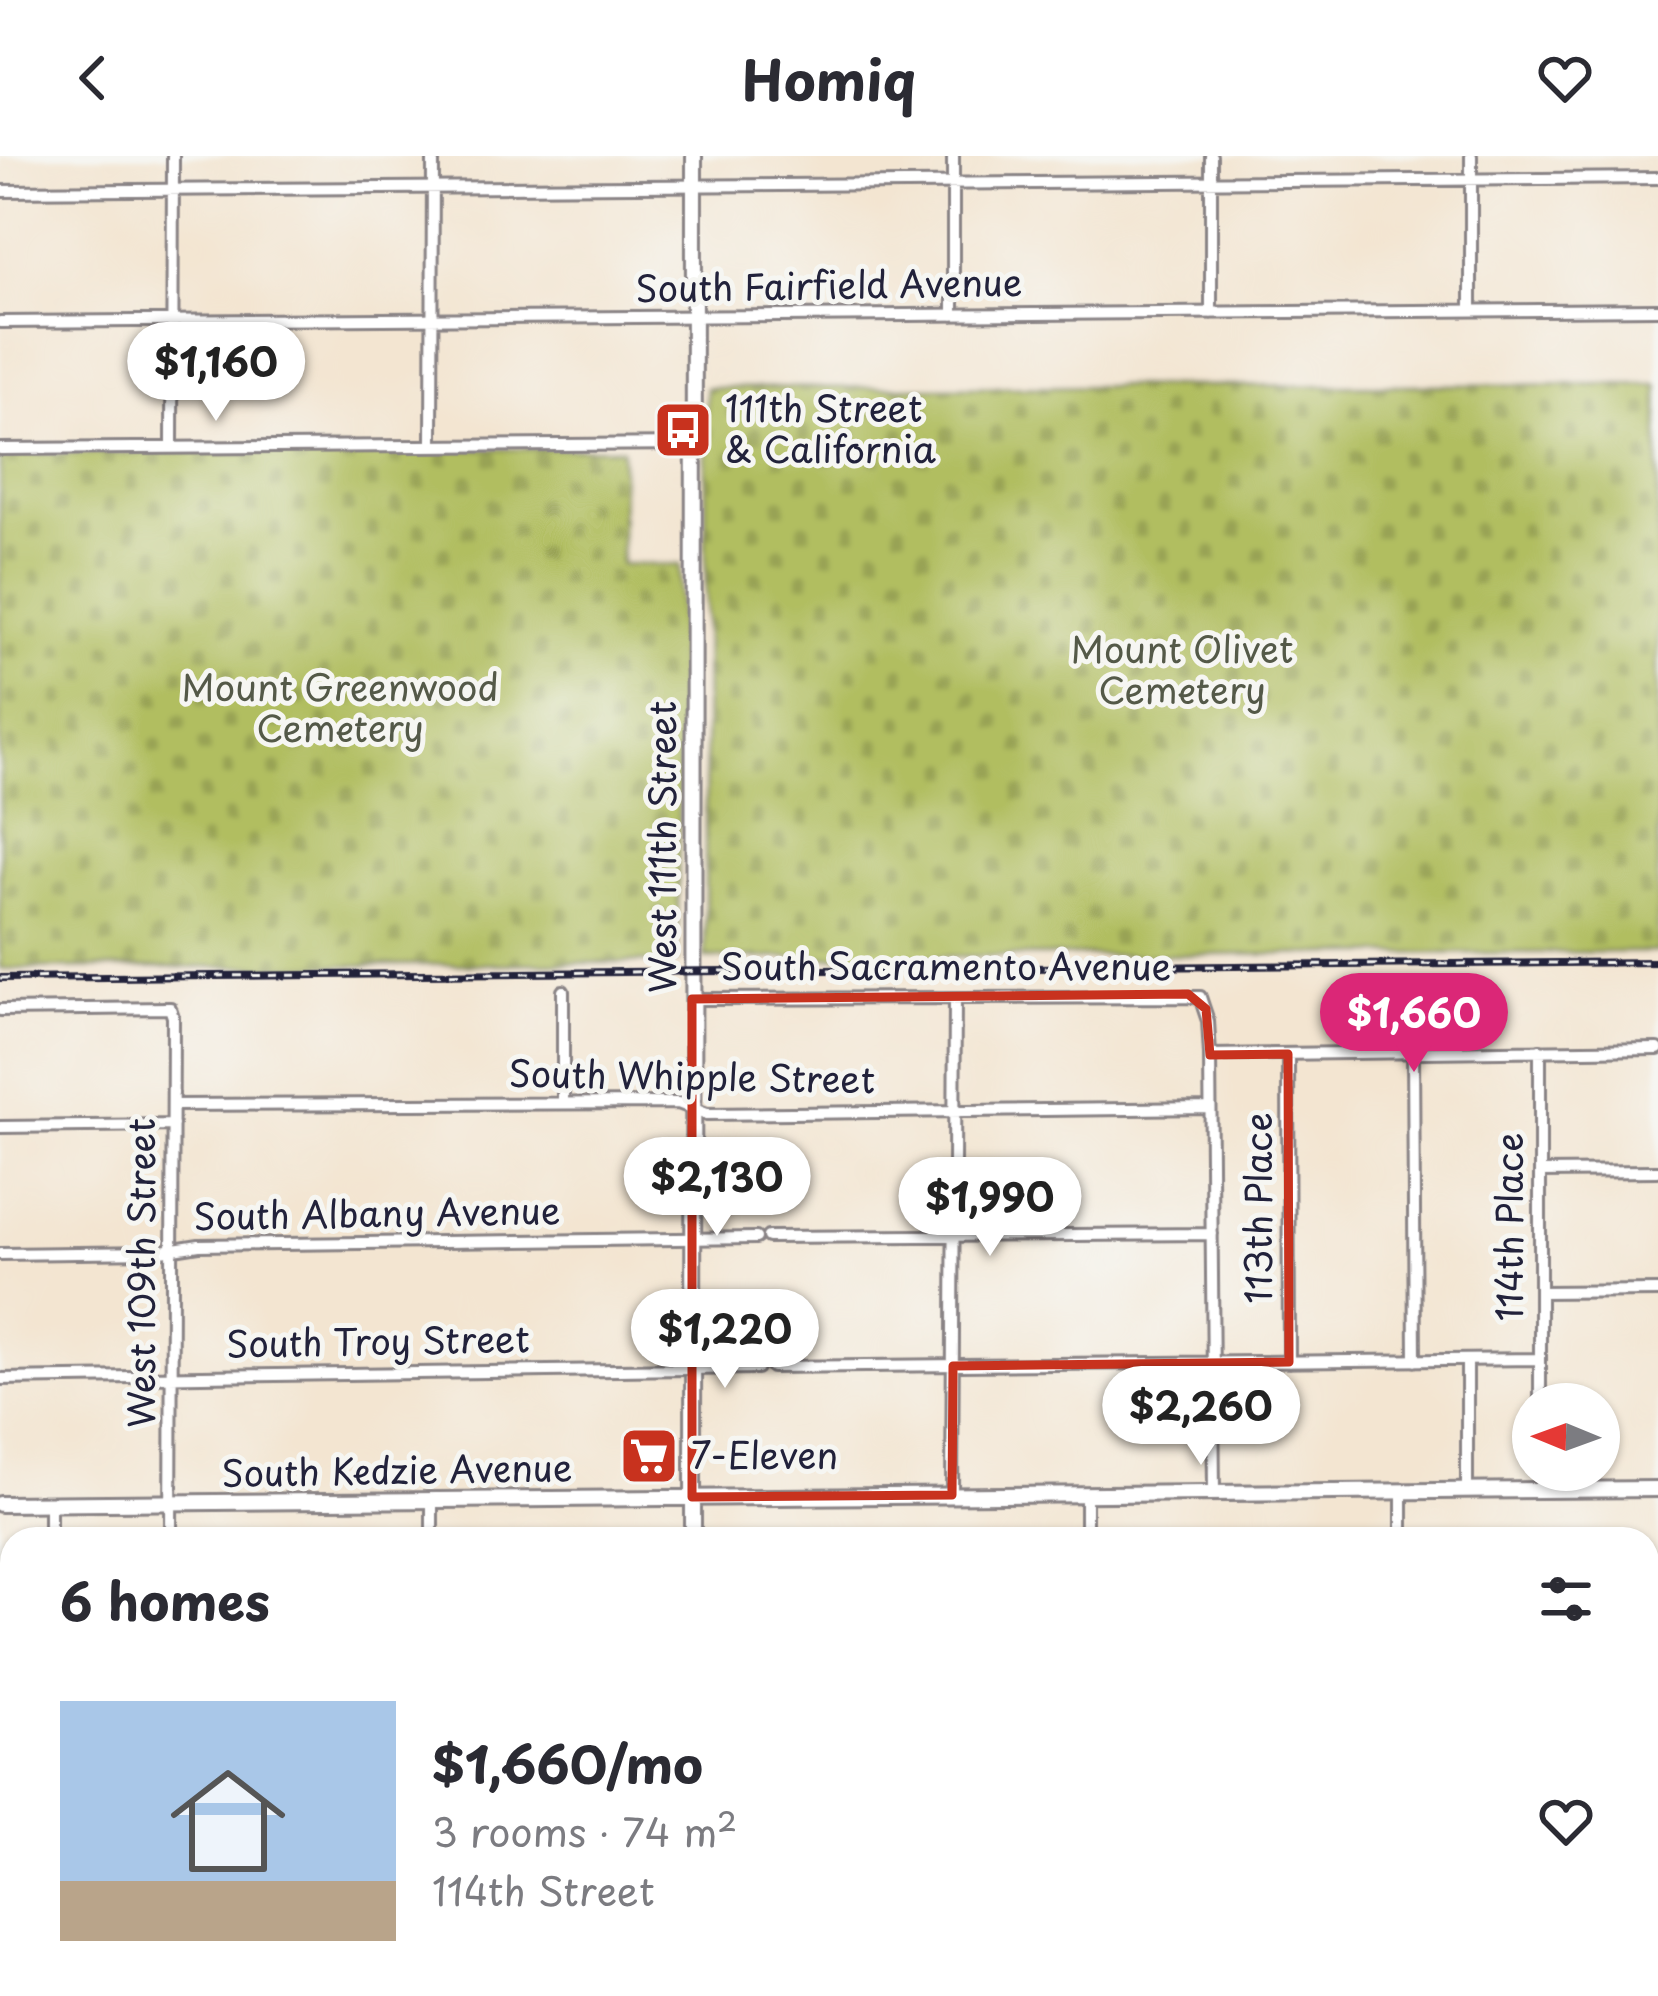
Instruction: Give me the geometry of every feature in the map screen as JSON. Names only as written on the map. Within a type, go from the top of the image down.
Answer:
[{"type":"main road","name":"West 111th Street","points":[[693,1527],[694,156]]},
{"type":"main road","name":"South Kedzie Avenue","points":[[1620,1489],[1658,1489]]},
{"type":"main road","name":"South Kedzie Avenue","points":[[0,1504],[1512,1490]]},
{"type":"street","points":[[172,448],[173,156]]},
{"type":"street","points":[[432,446],[434,156]]},
{"type":"street","points":[[953,156],[953,315]]},
{"type":"street","points":[[1210,313],[1211,156]]},
{"type":"street","points":[[1471,156],[1471,310]]},
{"type":"street","points":[[0,191],[1658,178]]},
{"type":"street","name":"South Fairfield Avenue","points":[[0,322],[1658,308]]},
{"type":"street","points":[[0,449],[694,444]]},
{"type":"street","points":[[563,991],[563,1102]]},
{"type":"street","name":"South Sacramento Avenue","points":[[692,999],[1200,997],[1208,1021],[1210,1055]]},
{"type":"street","points":[[952,1495],[955,998]]},
{"type":"street","name":"West 109th Street","points":[[0,1010],[170,1008],[171,1527]]},
{"type":"street","points":[[1214,1493],[1210,1055],[1658,1048]]},
{"type":"street","name":"114th Place","points":[[1540,1050],[1540,1383]]},
{"type":"street","points":[[1413,1052],[1415,1361]]},
{"type":"street","name":"113th Place","points":[[1288,1054],[1289,1362]]},
{"type":"street","name":"South Whipple Street","points":[[172,1106],[678,1103],[707,1114],[1210,1108]]},
{"type":"street","points":[[0,1126],[172,1125]]},
{"type":"street","points":[[1540,1172],[1658,1172]]},
{"type":"street","name":"South Albany Avenue","points":[[0,1254],[199,1245],[1212,1234]]},
{"type":"street","points":[[1540,1292],[1658,1291]]},
{"type":"street","points":[[1467,1360],[1467,1491]]},
{"type":"street","points":[[772,1367],[1540,1360]]},
{"type":"street","name":"South Troy Street","points":[[0,1378],[757,1367]]},
{"type":"street","points":[[1402,1491],[1402,1527]]},
{"type":"street","points":[[1086,1494],[1087,1527]]},
{"type":"street","points":[[432,1500],[432,1527]]},
{"type":"street","points":[[50,1504],[50,1527]]},
{"type":"highlighted area","points":[[1188,994],[1206,1009],[1210,1055],[1288,1054],[1289,1362],[953,1366],[952,1495],[692,1497],[692,999]]},
{"type":"green space","name":"Mount Olivet Cemetery","points":[[1658,384],[1658,952],[705,958],[706,388]]},
{"type":"green space","name":"Mount Greenwood Cemetery","points":[[622,448],[621,564],[680,565],[678,962],[0,969],[0,454]]},
{"type":"railway","points":[[0,978],[1658,962]]},
{"type":"place","name":"111th Street & California","points":[[683,430]]},
{"type":"place","name":"7-Eleven","points":[[649,1456]]}]
